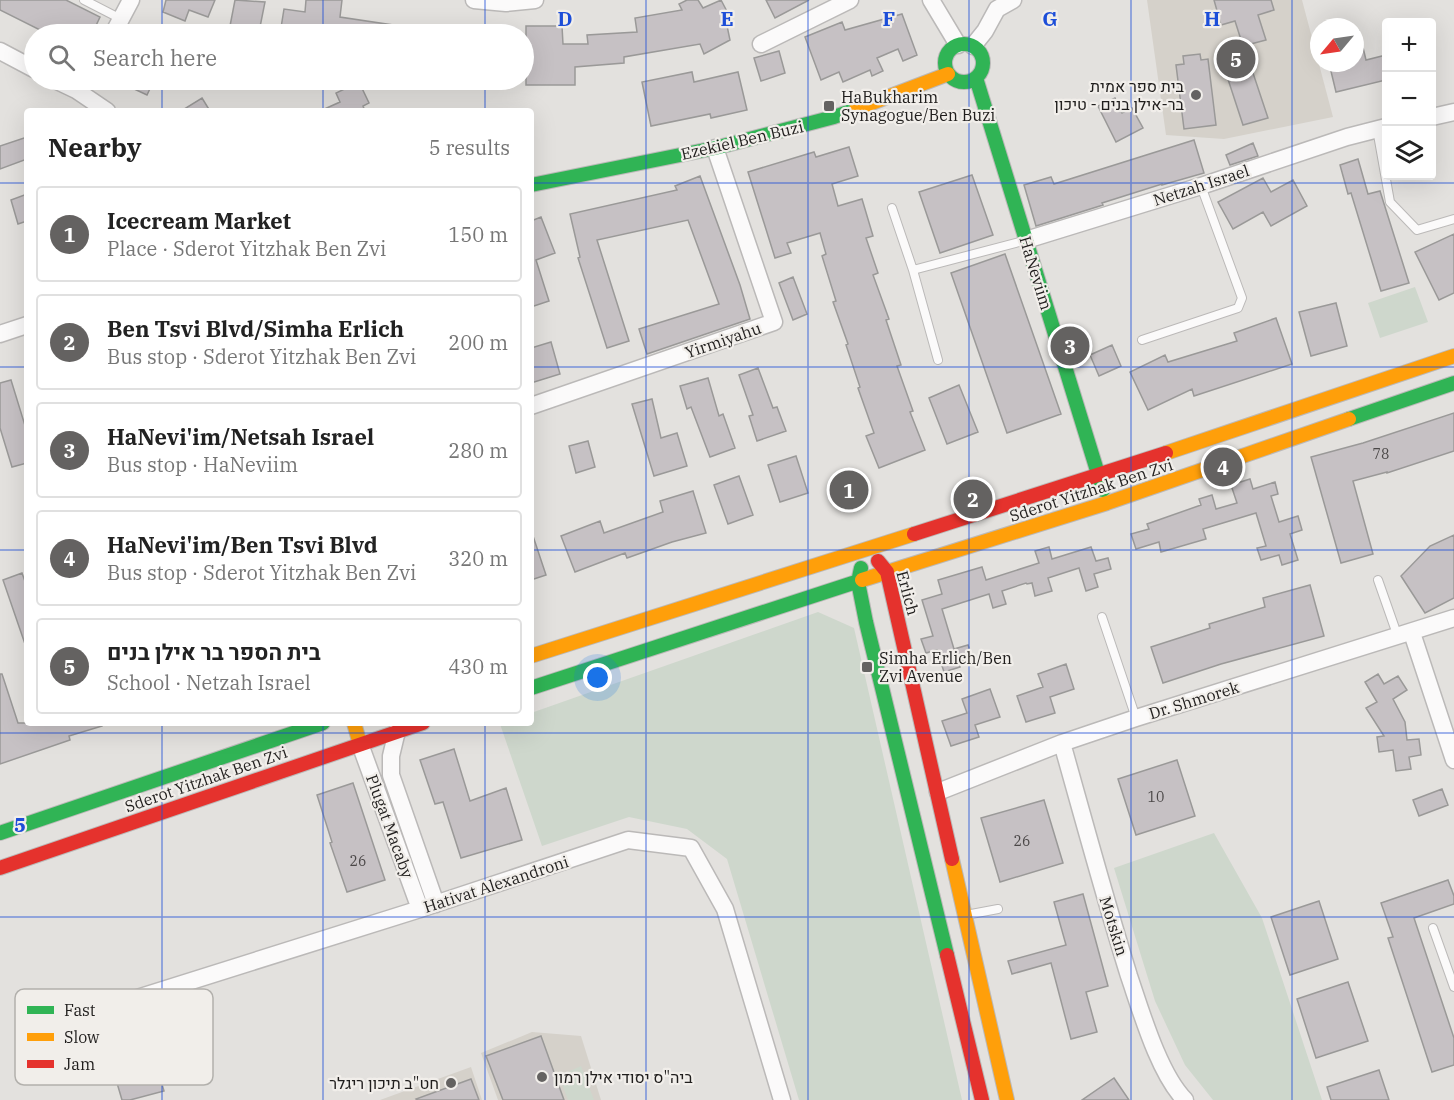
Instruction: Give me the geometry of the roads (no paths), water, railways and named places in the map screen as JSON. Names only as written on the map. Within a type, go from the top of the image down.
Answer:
[{"type":"main road","points":[[966,46],[979,51],[983,64],[976,78],[961,82],[948,74],[945,68],[946,56],[952,48],[966,46]]},
{"type":"main road","name":"Ezekiel Ben Buzi","points":[[534,184],[715,148],[834,117],[948,74]]},
{"type":"main road","name":"HaNeviim","points":[[976,78],[1107,503]]},
{"type":"main road","name":"Sderot Yitzhak Ben Zvi","points":[[534,655],[1099,475],[1454,356]]},
{"type":"main road","name":"Sderot Yitzhak Ben Zvi","points":[[534,687],[1107,503],[1454,383]]},
{"type":"main road","points":[[867,548],[858,582],[866,622],[982,1100]]},
{"type":"main road","name":"Erlich","points":[[867,548],[887,572],[1007,1100]]},
{"type":"main road","points":[[814,596],[847,603],[866,622]]},
{"type":"main road","name":"Sderot Yitzhak Ben Zvi","points":[[0,833],[314,726]]},
{"type":"main road","points":[[355,726],[360,744]]},
{"type":"main road","name":"Sderot Yitzhak Ben Zvi","points":[[0,868],[413,726]]},
{"type":"street","points":[[119,24],[131,0]]},
{"type":"street","points":[[474,0],[506,3],[535,0]]},
{"type":"street","points":[[761,44],[850,0]]},
{"type":"street","points":[[932,0],[966,46],[985,31],[997,9],[1013,0]]},
{"type":"street","points":[[0,51],[24,64]]},
{"type":"street","points":[[85,90],[104,108]]},
{"type":"street","points":[[1436,116],[1454,112]]},
{"type":"street","name":"Netzah Israel","points":[[1026,240],[1201,186],[1347,137],[1382,128]]},
{"type":"street","name":"Yirmiyahu","points":[[534,405],[774,322],[715,148]]},
{"type":"street","points":[[0,334],[24,326]]},
{"type":"street","name":"Dr. Shmorek","points":[[938,792],[1062,743],[1136,718],[1454,618]]},
{"type":"street","points":[[1405,635],[1453,752]]},
{"type":"street","name":"Plugat Macaby","points":[[397,731],[391,756],[391,775],[428,907]]},
{"type":"street","name":"Motskin","points":[[1062,743],[1108,910],[1148,1034],[1176,1091],[1185,1100]]},
{"type":"street","name":"Plugat Macaby","points":[[360,744],[428,907]]},
{"type":"street","name":"Hativat Alexandroni","points":[[166,989],[428,907],[628,840],[691,848],[725,909],[782,1100]]},
{"type":"lane","points":[[84,0],[110,24]]},
{"type":"lane","points":[[1388,180],[1390,202],[1417,230],[1454,219]]},
{"type":"lane","points":[[1142,340],[1238,308],[1242,298],[1201,186]]},
{"type":"lane","points":[[892,208],[913,270],[938,360]]},
{"type":"lane","points":[[913,270],[1026,240]]},
{"type":"lane","points":[[1378,580],[1405,635]]},
{"type":"lane","points":[[1102,617],[1136,718]]},
{"type":"lane","points":[[966,915],[998,909]]},
{"type":"lane","points":[[1433,928],[1454,987]]},
{"type":"place","name":"בית הספר בר אילן בנים","points":[[1236,59]]},
{"type":"place","name":"בית ספר אמית בר-אילן בנים - טיכון","points":[[1196,95]]},
{"type":"place","name":"HaBukharim Synagogue/Ben Buzi","points":[[829,106]]},
{"type":"place","name":"HaNevi'im/Netsah Israel","points":[[1070,346]]},
{"type":"place","name":"HaNevi'im/Ben Tsvi Blvd","points":[[1223,467]]},
{"type":"place","name":"Icecream Market","points":[[849,490]]},
{"type":"place","name":"Ben Tsvi Blvd/Simha Erlich","points":[[973,499]]},
{"type":"place","name":"Simha Erlich/Ben Zvi Avenue","points":[[867,667]]},
{"type":"place","name":"ביה\"ס יסודי אילן רמון","points":[[542,1077]]},
{"type":"place","name":"חט\"ב תיכון ריגלר","points":[[451,1083]]}]
